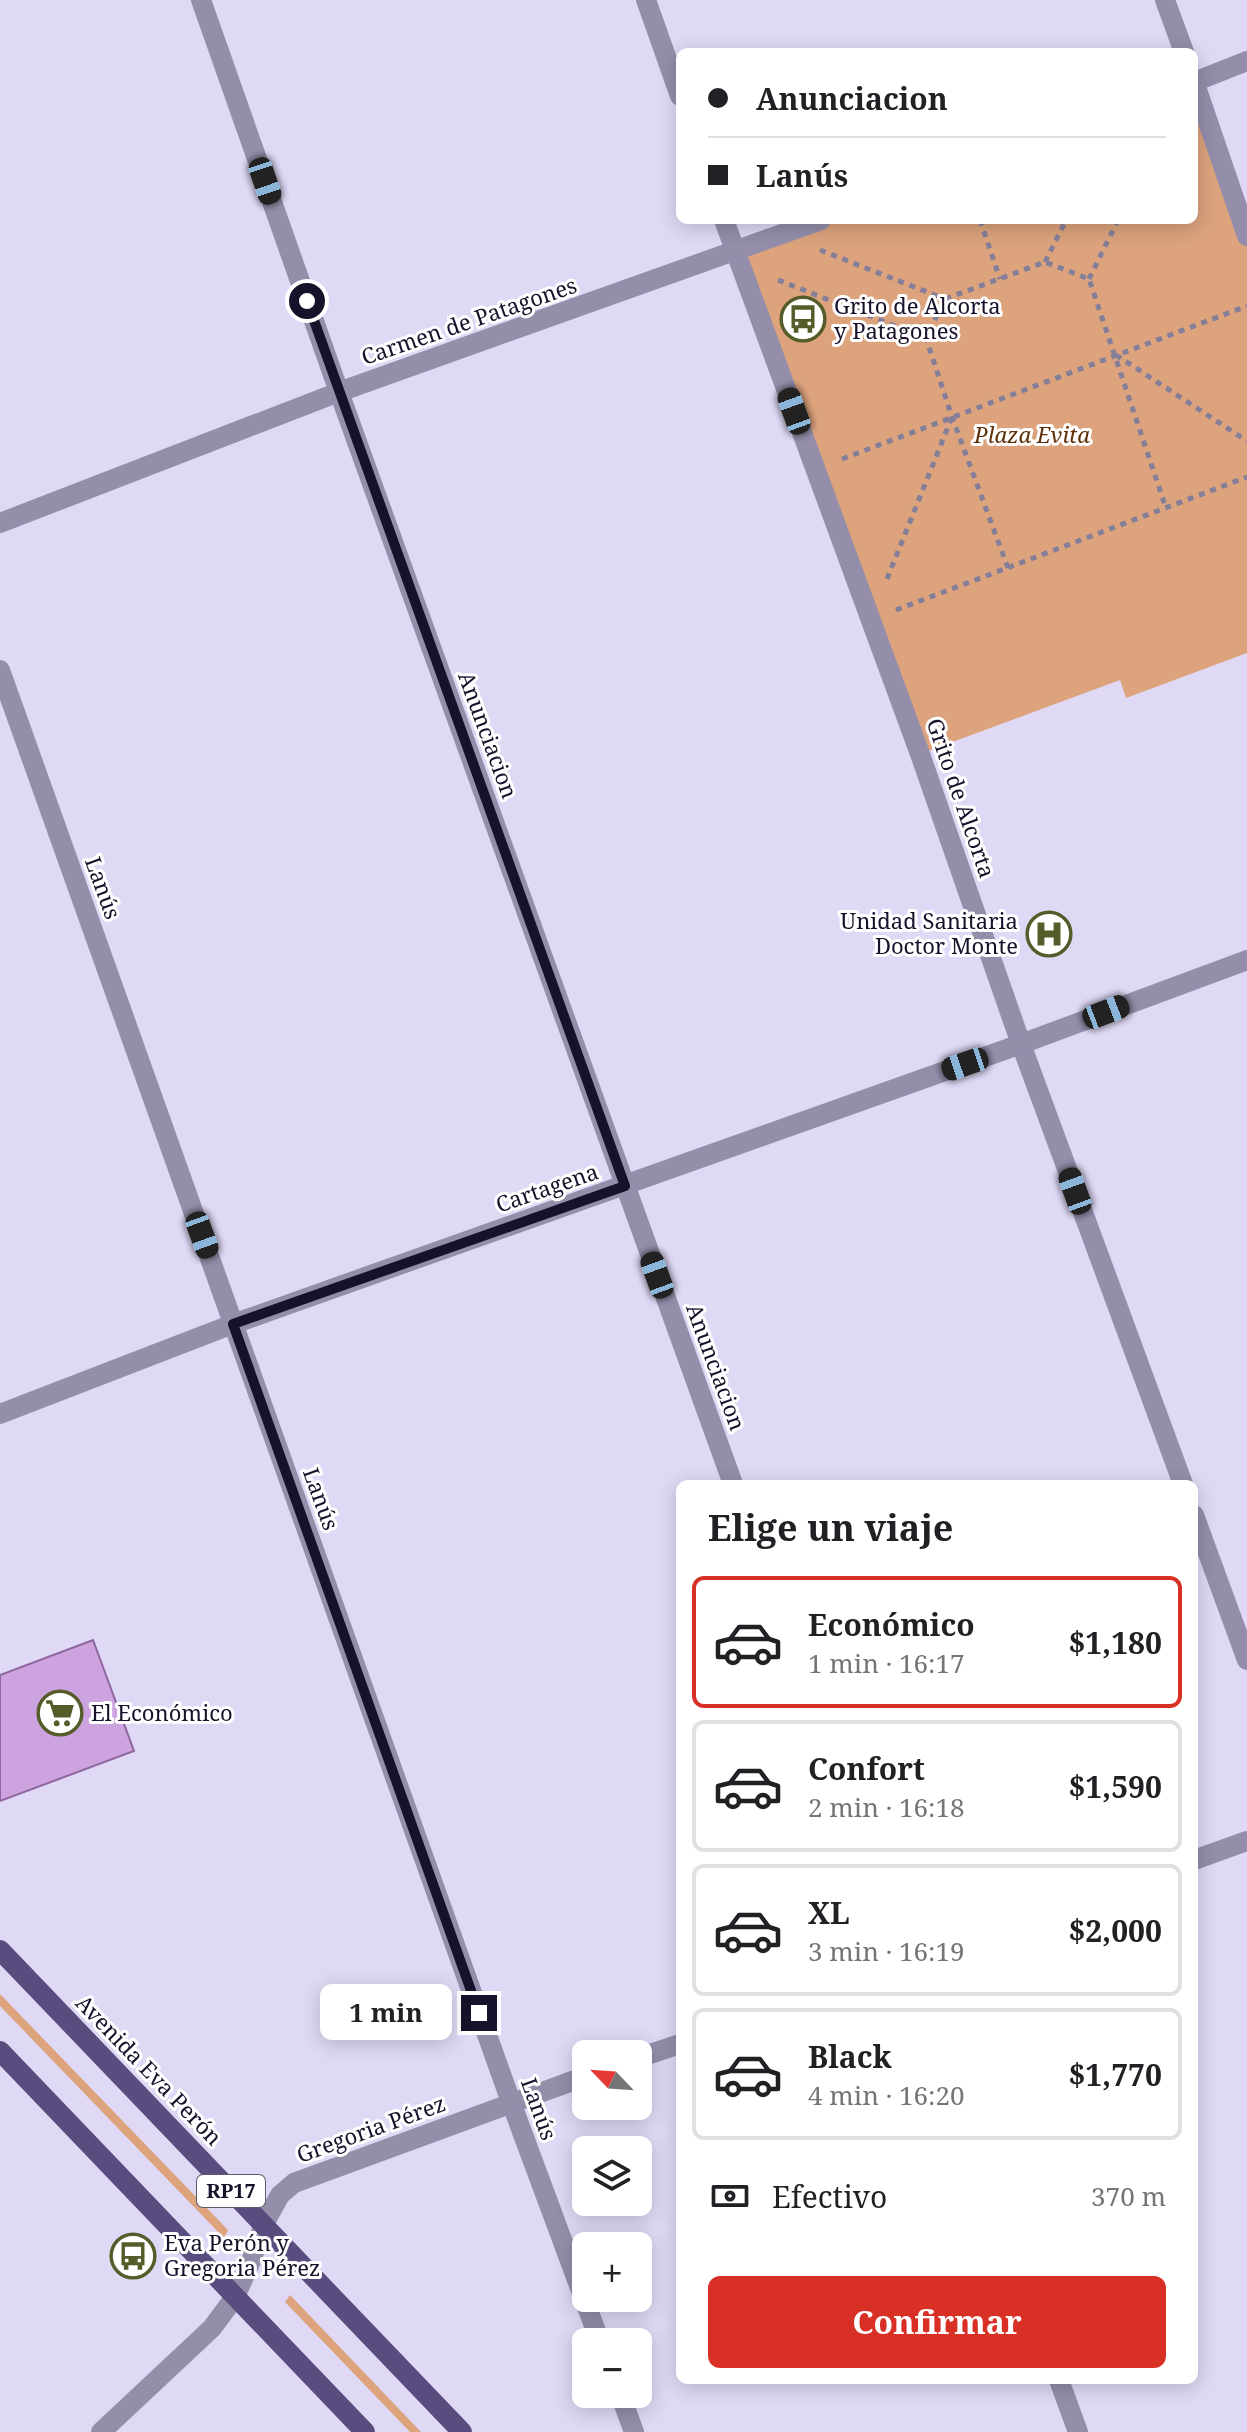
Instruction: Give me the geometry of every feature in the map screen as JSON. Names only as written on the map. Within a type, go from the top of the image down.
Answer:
[{"type":"main road","name":"Avenida Eva Perón","points":[[0,1950],[462,2432]]},
{"type":"main road","points":[[0,2051],[365,2432]]},
{"type":"street","name":"Anunciacion","points":[[201,0],[732,1480]]},
{"type":"street","points":[[646,0],[676,85]]},
{"type":"street","points":[[1165,0],[1183,48]]},
{"type":"street","points":[[1198,80],[1247,61]]},
{"type":"street","points":[[1198,94],[1247,236]]},
{"type":"street","name":"Grito de Alcorta","points":[[725,224],[926,768],[1021,1044],[1182,1480]]},
{"type":"street","name":"Carmen de Patagones","points":[[0,523],[339,392],[738,259],[781,235],[810,224]]},
{"type":"street","name":"Lanús","points":[[0,670],[511,2102],[595,2328]]},
{"type":"street","name":"Cartagena","points":[[0,1414],[233,1324],[1021,1044],[1247,960]]},
{"type":"street","points":[[1198,1526],[1247,1660]]},
{"type":"street","points":[[1198,1859],[1247,1841]]},
{"type":"street","points":[[652,2053],[676,2045]]},
{"type":"street","name":"Gregoria Pérez","points":[[101,2432],[212,2328],[235,2297],[264,2224],[280,2195],[294,2183],[572,2081]]},
{"type":"street","points":[[1060,2384],[1078,2432]]},
{"type":"street","points":[[625,2408],[634,2432]]},
{"type":"path","points":[[981,224],[1000,279]]},
{"type":"path","points":[[1045,262],[1064,224]]},
{"type":"path","points":[[1116,224],[1089,279],[1166,508]]},
{"type":"path","points":[[781,235],[945,299],[1045,262],[1089,279]]},
{"type":"path","points":[[738,259],[926,338]]},
{"type":"path","points":[[945,299],[926,338],[1008,568]]},
{"type":"path","points":[[815,469],[1247,306]]},
{"type":"path","points":[[1115,355],[1247,441]]},
{"type":"path","points":[[870,620],[952,417]]},
{"type":"path","points":[[870,620],[1247,477]]},
{"type":"green space","name":"Plaza Evita","points":[[1198,94],[1247,236],[1247,653],[1126,698],[1120,680],[920,754],[736,252],[810,224],[1198,224]]},
{"type":"green space","points":[[0,1994],[228,2230],[224,2238],[0,2006]]},
{"type":"green space","points":[[290,2295],[421,2432],[410,2432],[285,2302]]},
{"type":"building","name":"El Económico","points":[[93,1640],[134,1751],[0,1801],[0,1675]]},
{"type":"place","name":"Grito de Alcorta y Patagones","points":[[803,319]]},
{"type":"place","name":"Unidad Sanitaria Doctor Monte","points":[[1049,934]]},
{"type":"place","name":"El Económico","points":[[60,1713]]},
{"type":"place","name":"Eva Perón y Gregoria Pérez","points":[[133,2256]]},
{"type":"route","points":[[307,301],[625,1186],[233,1324],[479,2013]]}]
